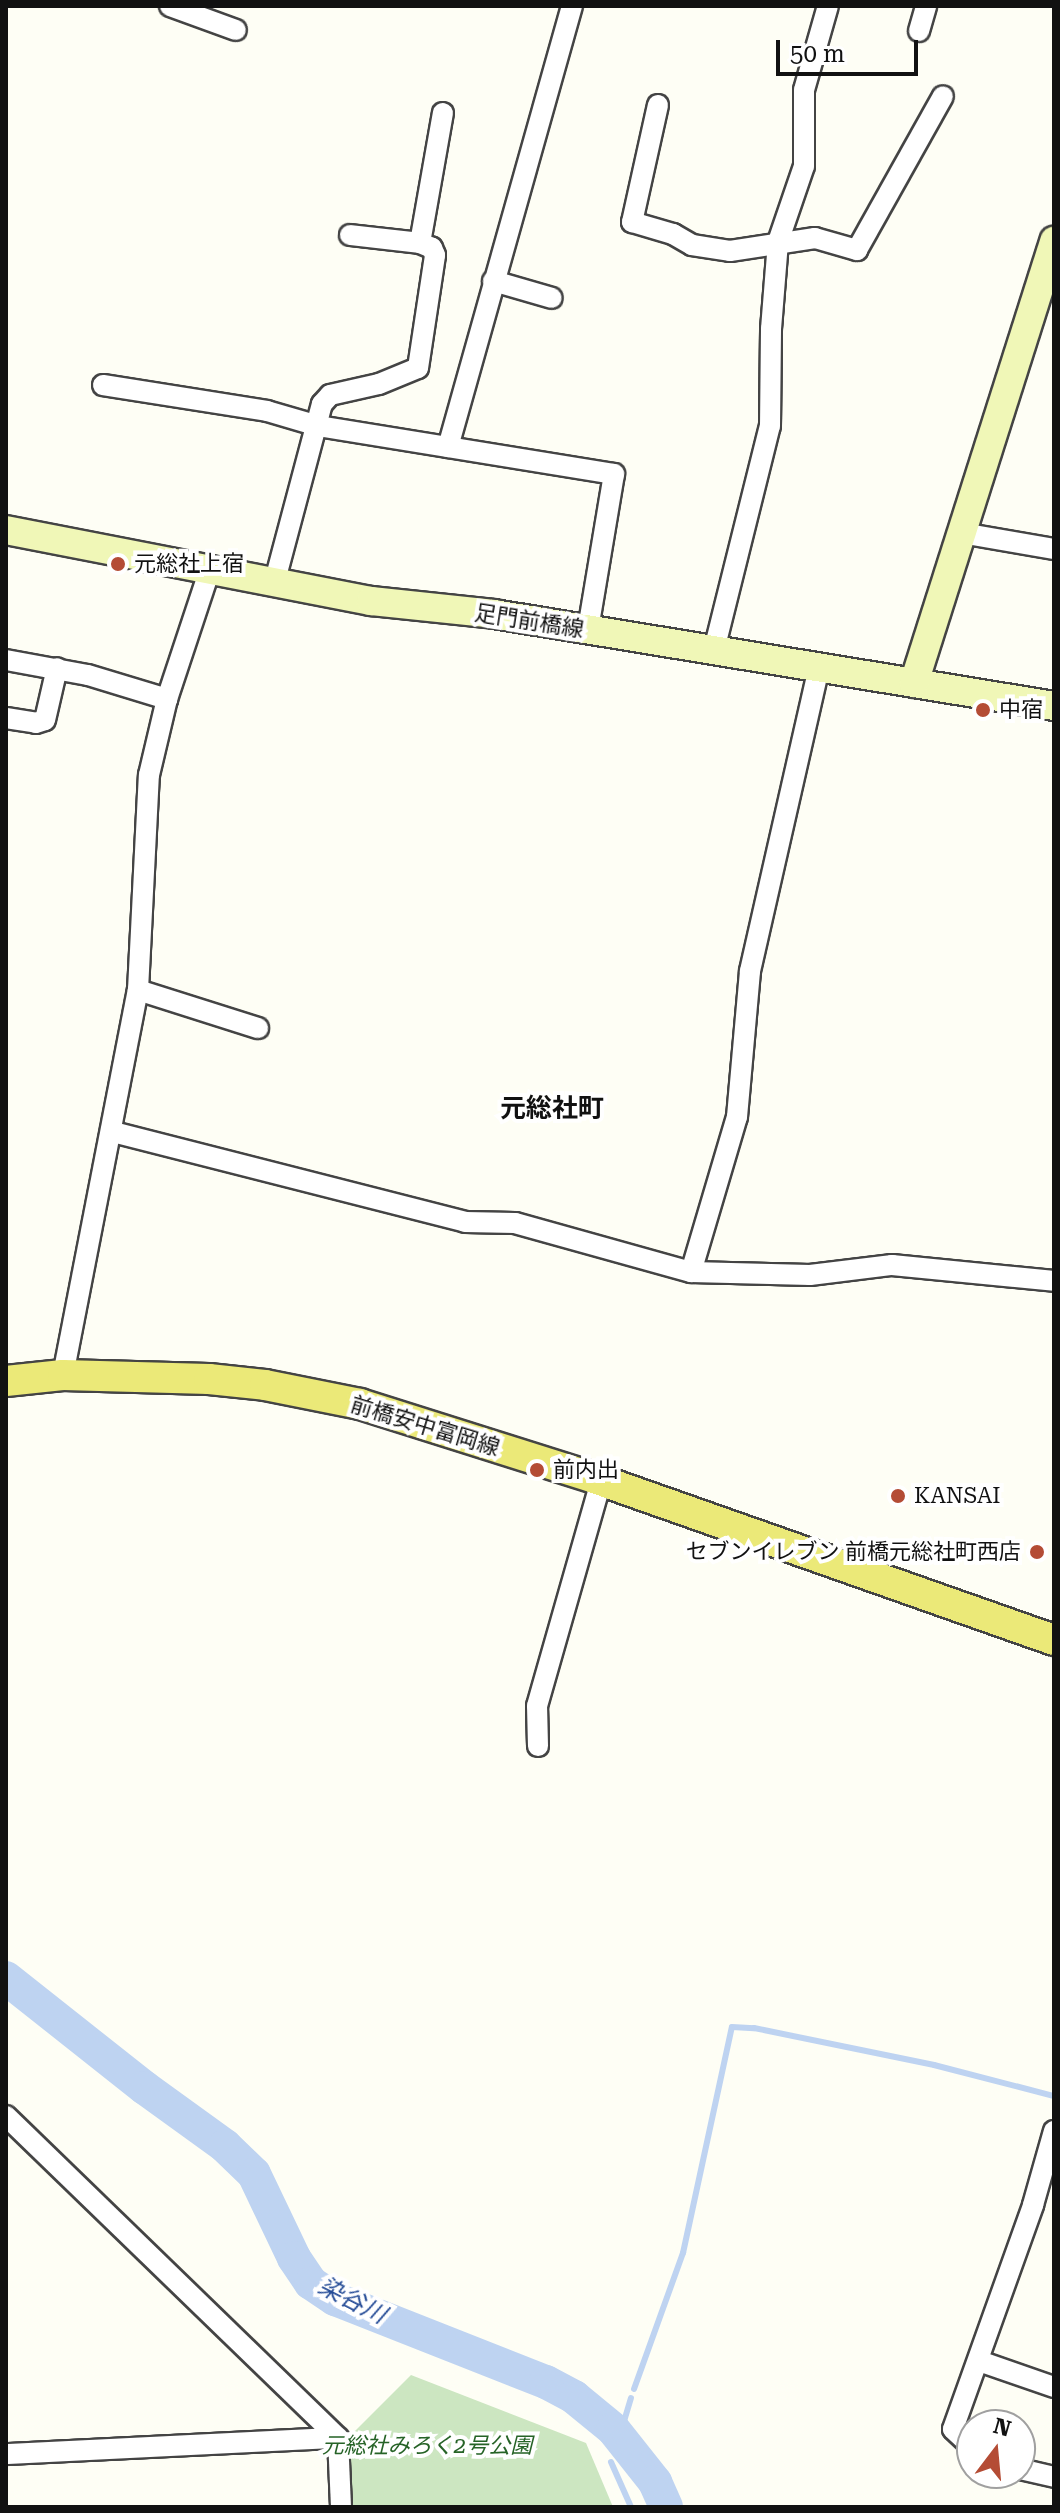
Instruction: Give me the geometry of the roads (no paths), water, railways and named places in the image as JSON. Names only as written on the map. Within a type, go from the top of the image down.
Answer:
[{"type":"main road","points":[[914,683],[962,533],[1045,300],[1054,241]]},
{"type":"main road","name":"足門前橋線","points":[[6,530],[209,572],[371,601],[494,614],[1054,706]]},
{"type":"main road","name":"前橋安中富岡線","points":[[6,1381],[63,1375],[209,1379],[327,1397],[420,1420],[1054,1640]]},
{"type":"street","points":[[170,6],[236,30]]},
{"type":"street","points":[[448,447],[572,6]]},
{"type":"street","points":[[714,650],[770,426],[771,329],[778,242],[804,166],[804,90],[828,6]]},
{"type":"street","points":[[919,31],[926,6]]},
{"type":"street","points":[[658,105],[632,222],[712,249],[730,251],[815,238],[857,250],[943,96]]},
{"type":"street","points":[[420,243],[443,113]]},
{"type":"street","points":[[274,584],[322,404],[330,395],[379,384],[418,368],[435,255],[432,248],[420,243],[350,235]]},
{"type":"street","points":[[493,281],[552,298]]},
{"type":"street","points":[[103,385],[267,411],[318,426],[614,474],[588,630]]},
{"type":"street","points":[[962,533],[1054,549]]},
{"type":"street","points":[[63,1375],[96,1195],[113,1132],[138,990],[147,790],[167,699],[209,572]]},
{"type":"street","points":[[6,660],[57,668],[167,699]]},
{"type":"street","points":[[691,1272],[737,1117],[750,971],[819,667]]},
{"type":"street","points":[[6,718],[36,723],[45,720],[57,668]]},
{"type":"street","points":[[138,990],[258,1028]]},
{"type":"street","points":[[113,1132],[465,1222],[515,1223],[691,1272],[810,1275],[892,1265],[1054,1281]]},
{"type":"street","points":[[538,1746],[539,1699],[601,1481]]},
{"type":"street","points":[[6,2116],[338,2438],[341,2507]]},
{"type":"street","points":[[961,2409],[1054,2131]]},
{"type":"street","points":[[979,2361],[1054,2387]]},
{"type":"street","points":[[6,2454],[338,2438]]},
{"type":"waterway","name":"染谷川","points":[[6,1978],[145,2088],[225,2146],[254,2174],[294,2258],[311,2283],[335,2299],[546,2382],[574,2397],[613,2429],[655,2482],[666,2507]]},
{"type":"waterway","points":[[634,2389],[683,2253],[732,2027],[754,2028],[934,2065],[1054,2096]]},
{"type":"waterway","points":[[616,2448],[631,2398]]},
{"type":"waterway","points":[[611,2462],[631,2507]]},
{"type":"place","name":"元総社上宿","points":[[118,564]]},
{"type":"place","name":"中宿","points":[[983,710]]},
{"type":"place","name":"前内出","points":[[537,1470]]},
{"type":"place","name":"KANSAI","points":[[898,1496]]},
{"type":"place","name":"セブンイレブン 前橋元総社町西店","points":[[1037,1552]]},
{"type":"district","name":"元総社町","points":[[552,1109]]},
{"type":"park label","name":"元総社みろく2号公園","points":[[427,2446]]}]
